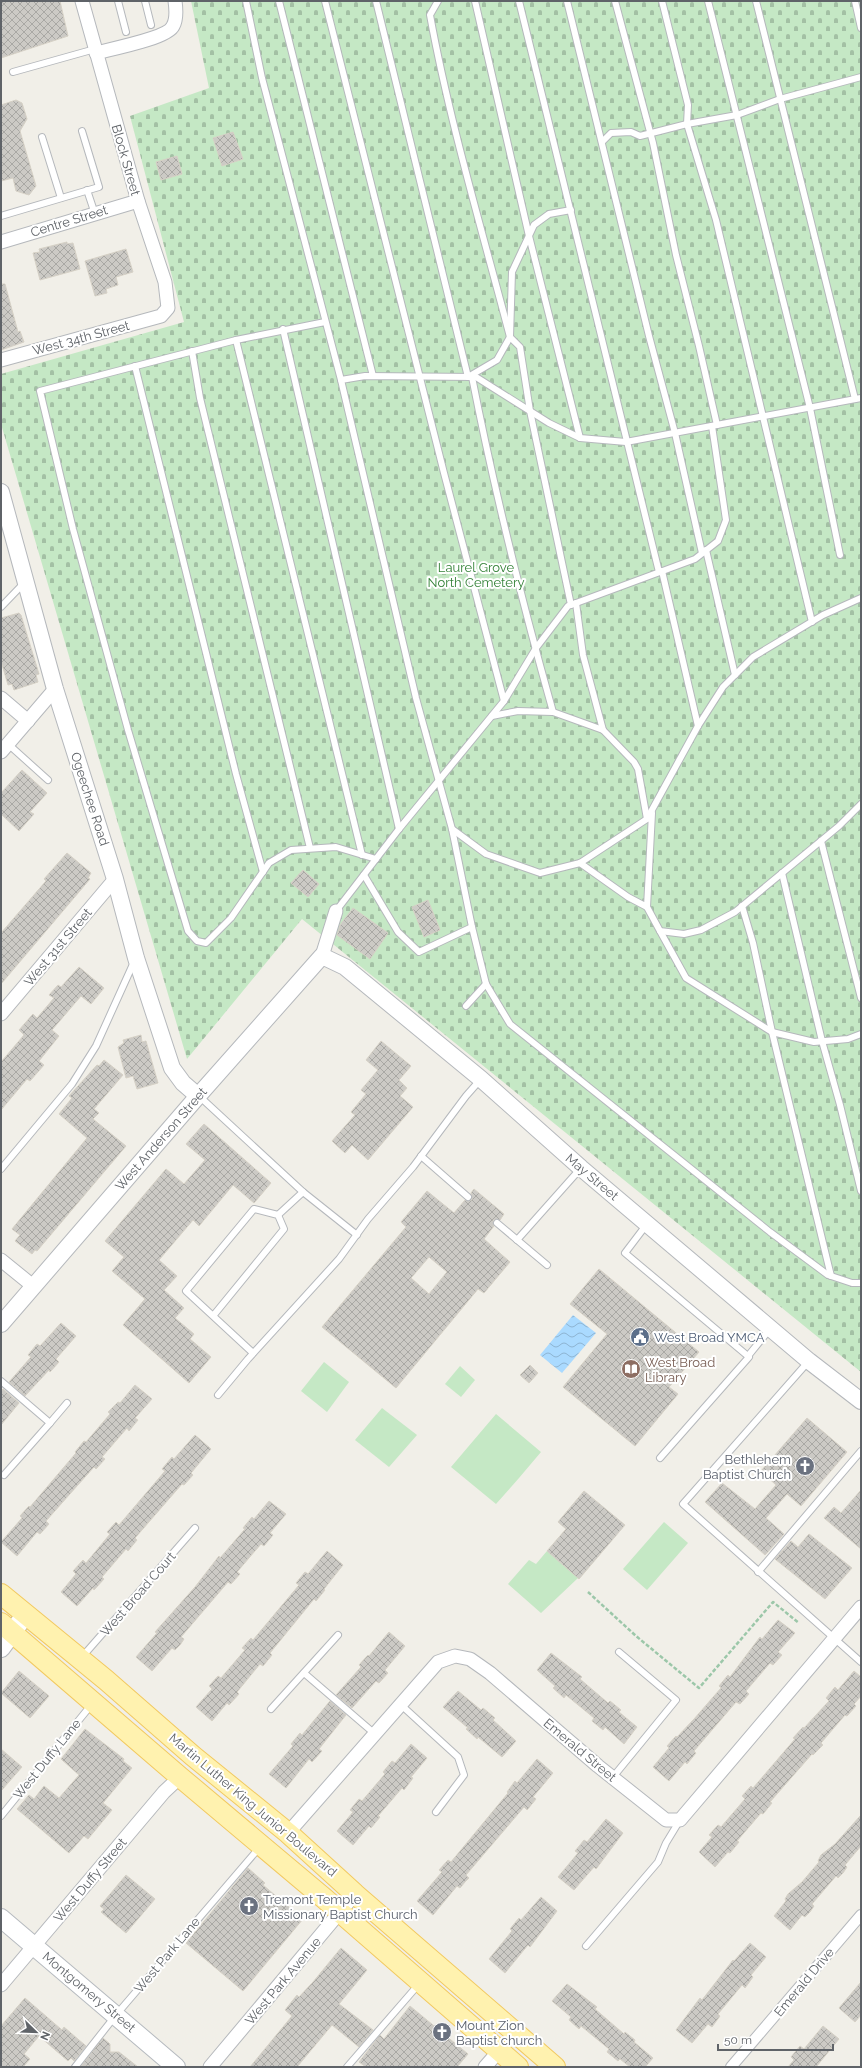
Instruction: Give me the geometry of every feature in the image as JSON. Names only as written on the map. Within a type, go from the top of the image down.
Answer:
[{"type":"main road","name":"Martin Luther King Junior Boulevard","points":[[1,1594],[80,1659],[193,1756],[288,1833],[355,1894],[555,2067]]},
{"type":"main road","points":[[5,1635],[25,1615]]},
{"type":"main road","name":"Martin Luther King Junior Boulevard","points":[[5,1635],[93,1703],[261,1845],[518,2067]]},
{"type":"main road","name":"Montgomery Street","points":[[1,1918],[176,2067]]},
{"type":"street","name":"Block Street","points":[[82,1],[138,200],[165,282],[168,308],[161,316]]},
{"type":"street","points":[[95,51],[164,35],[173,26],[176,8],[175,1]]},
{"type":"street","name":"Centre Street","points":[[1,242],[138,200]]},
{"type":"street","name":"West 34th Street","points":[[1,360],[161,316]]},
{"type":"street","name":"Ogeechee Road","points":[[1,492],[55,689],[115,879],[136,958],[172,1068],[183,1083],[198,1096]]},
{"type":"street","points":[[5,748],[55,689]]},
{"type":"street","points":[[1,698],[28,721]]},
{"type":"street","name":"West 31st Street","points":[[1,1014],[115,879]]},
{"type":"street","points":[[322,956],[336,911]]},
{"type":"street","name":"May Street","points":[[322,956],[345,967],[481,1079],[581,1168],[648,1223],[809,1361],[861,1401]]},
{"type":"street","name":"West Anderson Street","points":[[1,1324],[198,1096],[322,956]]},
{"type":"street","points":[[1,1260],[33,1286]]},
{"type":"street","points":[[680,1820],[861,1607]]},
{"type":"street","name":"Emerald Street","points":[[288,1833],[438,1662],[455,1656],[470,1659],[490,1673],[666,1820],[680,1820]]},
{"type":"street","name":"West Duffy Street","points":[[1,1985],[164,1792],[180,1777]]},
{"type":"street","name":"West Park Avenue","points":[[210,2067],[355,1894]]},
{"type":"street","name":"Emerald Drive","points":[[731,2067],[861,1914]]},
{"type":"street","points":[[485,2067],[499,2051]]},
{"type":"lane","points":[[118,1],[126,32]]},
{"type":"lane","points":[[145,1],[151,25]]},
{"type":"lane","points":[[246,1],[262,78],[341,380],[416,698],[452,829],[472,927],[486,984],[510,1024],[770,1232],[831,1276],[852,1283],[861,1283]]},
{"type":"lane","points":[[279,1],[373,376]]},
{"type":"lane","points":[[325,1],[444,473],[504,701]]},
{"type":"lane","points":[[376,1],[553,712]]},
{"type":"lane","points":[[438,1],[430,15],[442,80],[485,252],[510,338],[520,347],[530,411],[574,604],[583,655],[603,730]]},
{"type":"lane","points":[[475,1],[529,236],[580,438]]},
{"type":"lane","points":[[519,1],[571,210],[626,442],[633,459],[698,726]]},
{"type":"lane","points":[[567,1],[735,675]]},
{"type":"lane","points":[[336,911],[399,829],[504,701],[536,648],[568,606],[695,559],[718,541],[726,520],[715,425],[700,346],[676,255],[650,134],[615,1]]},
{"type":"lane","points":[[662,1],[688,105],[687,124],[716,220],[812,622]]},
{"type":"lane","points":[[708,1],[810,408],[840,555]]},
{"type":"lane","points":[[341,380],[373,376],[476,377],[548,423],[580,438],[626,442],[858,399],[756,1]]},
{"type":"lane","points":[[854,1],[861,28]]},
{"type":"lane","points":[[13,72],[95,51]]},
{"type":"lane","points":[[602,142],[611,133],[631,132],[640,136],[687,124],[737,115],[780,99],[861,77]]},
{"type":"lane","points":[[1,216],[99,187],[82,131]]},
{"type":"lane","points":[[42,137],[61,198]]},
{"type":"lane","points":[[87,190],[96,214]]},
{"type":"lane","points":[[470,377],[497,360],[510,338],[512,272],[534,225],[549,214],[571,210]]},
{"type":"lane","points":[[325,322],[283,329],[236,340],[40,391],[73,529],[128,730],[188,931],[197,941],[206,943],[231,918],[269,862],[291,850],[336,847],[376,859]]},
{"type":"lane","points":[[283,329],[399,829]]},
{"type":"lane","points":[[236,340],[362,855]]},
{"type":"lane","points":[[192,351],[200,398],[310,848]]},
{"type":"lane","points":[[135,366],[236,774],[263,872]]},
{"type":"lane","points":[[1,607],[26,581]]},
{"type":"lane","points":[[452,829],[486,854],[540,873],[580,864],[647,819],[652,813],[698,726],[723,687],[753,657],[812,622],[861,598]]},
{"type":"lane","points":[[492,716],[518,711],[553,712],[603,730],[634,762],[638,769],[647,819]]},
{"type":"lane","points":[[5,748],[48,780]]},
{"type":"lane","points":[[660,931],[684,934],[701,930],[742,906],[821,841],[861,804]]},
{"type":"lane","points":[[652,813],[647,907],[686,978],[772,1032],[814,1042],[848,1039],[861,1034]]},
{"type":"lane","points":[[821,841],[861,998]]},
{"type":"lane","points":[[580,864],[628,897],[647,907]]},
{"type":"lane","points":[[782,873],[822,1041],[840,1105],[861,1191]]},
{"type":"lane","points":[[364,875],[398,932],[419,952],[472,927]]},
{"type":"lane","points":[[742,906],[753,943],[772,1032],[831,1276]]},
{"type":"lane","points":[[1,1169],[72,1084],[96,1046],[136,958]]},
{"type":"lane","points":[[466,1006],[486,984]]},
{"type":"lane","points":[[218,1395],[339,1259],[421,1156],[466,1096],[481,1079]]},
{"type":"lane","points":[[198,1096],[303,1192],[357,1235]]},
{"type":"lane","points":[[421,1156],[468,1197]]},
{"type":"lane","points":[[517,1240],[581,1168]]},
{"type":"lane","points":[[278,1215],[303,1192]]},
{"type":"lane","points":[[254,1353],[186,1291],[254,1209],[278,1215]]},
{"type":"lane","points":[[213,1316],[284,1229],[278,1215]]},
{"type":"lane","points":[[497,1223],[547,1266]]},
{"type":"lane","points":[[648,1223],[625,1253],[748,1356]]},
{"type":"lane","points":[[660,1458],[748,1356],[770,1328]]},
{"type":"lane","points":[[809,1361],[683,1504],[746,1562],[861,1662]]},
{"type":"lane","points":[[1,1381],[50,1423]]},
{"type":"lane","points":[[4,1475],[67,1403]]},
{"type":"lane","points":[[758,1572],[861,1451]]},
{"type":"lane","name":"West Broad Court","points":[[80,1659],[195,1528]]},
{"type":"lane","points":[[271,1709],[338,1635]]},
{"type":"lane","points":[[613,1777],[676,1700],[619,1652]]},
{"type":"lane","points":[[304,1673],[375,1734]]},
{"type":"lane","name":"West Duffy Lane","points":[[1,1816],[93,1703]]},
{"type":"lane","points":[[400,1704],[458,1756],[463,1766],[464,1775],[436,1812]]},
{"type":"lane","points":[[586,1946],[658,1862],[666,1843],[680,1820]]},
{"type":"lane","name":"West Park Lane","points":[[75,2067],[116,2015],[261,1845]]},
{"type":"lane","points":[[347,2067],[405,1998],[420,1983]]},
{"type":"path","points":[[588,1592],[636,1636],[699,1688],[773,1602],[800,1624]]},
{"type":"green space","name":"Laurel Grove North Cemetery","points":[[191,1],[861,1],[861,1372],[302,919],[187,1059],[1,424],[1,374],[184,322],[130,116],[209,88]]},
{"type":"green space","points":[[324,1362],[349,1382],[327,1412],[301,1391]]},
{"type":"green space","points":[[460,1366],[475,1380],[461,1397],[445,1384]]},
{"type":"green space","points":[[382,1408],[417,1435],[389,1467],[355,1440]]},
{"type":"green space","points":[[496,1414],[541,1452],[496,1504],[451,1467]]},
{"type":"green space","points":[[664,1522],[688,1543],[647,1590],[623,1569]]},
{"type":"green space","points":[[547,1551],[578,1578],[541,1613],[508,1584],[529,1560],[536,1564]]},
{"type":"water","points":[[573,1315],[596,1333],[562,1373],[540,1355]]},
{"type":"building","points":[[1,1],[60,1],[68,36],[1,58]]},
{"type":"building","points":[[16,100],[22,103],[27,119],[20,131],[36,186],[29,195],[16,191],[13,178],[1,181],[1,105]]},
{"type":"building","points":[[233,132],[243,159],[222,166],[213,138]]},
{"type":"building","points":[[177,156],[182,174],[161,180],[156,162]]},
{"type":"building","points":[[67,242],[67,244],[73,243],[80,269],[40,280],[33,253],[40,252],[39,249]]},
{"type":"building","points":[[126,249],[133,272],[116,277],[118,285],[106,289],[107,293],[95,296],[85,261]]},
{"type":"building","points":[[1,284],[5,284],[18,332],[20,331],[24,342],[1,350]]},
{"type":"building","points":[[19,613],[21,615],[39,674],[36,675],[38,682],[14,690],[12,684],[8,685],[1,661],[1,618]]},
{"type":"building","points":[[22,770],[47,793],[30,812],[34,814],[19,831],[1,814],[1,793]]},
{"type":"building","points":[[67,853],[91,873],[88,878],[90,879],[1,984],[1,933],[46,881],[44,879]]},
{"type":"building","points":[[303,870],[319,884],[308,897],[291,883]]},
{"type":"building","points":[[428,900],[440,930],[424,937],[412,907]]},
{"type":"building","points":[[353,908],[388,933],[370,959],[337,935],[340,925]]},
{"type":"building","points":[[79,967],[104,988],[91,1004],[81,996],[52,1030],[59,1036],[39,1061],[44,1065],[30,1081],[27,1079],[1,1110],[1,1062],[24,1035],[19,1030],[33,1014],[37,1018],[54,998],[49,995],[58,985],[61,987]]},
{"type":"building","points":[[141,1035],[142,1042],[146,1041],[158,1083],[137,1089],[133,1076],[126,1078],[118,1047],[124,1043],[123,1040]]},
{"type":"building","points":[[381,1041],[411,1066],[399,1080],[407,1088],[400,1096],[413,1107],[368,1160],[352,1145],[345,1153],[332,1141],[355,1115],[351,1112],[366,1094],[361,1090],[378,1070],[366,1060]]},
{"type":"building","points":[[104,1060],[123,1075],[94,1109],[99,1113],[93,1119],[126,1146],[37,1251],[35,1250],[32,1254],[15,1241],[20,1235],[12,1229],[87,1138],[59,1114],[72,1098],[69,1096],[97,1065],[99,1066]]},
{"type":"building","points":[[204,1124],[271,1183],[254,1203],[233,1185],[199,1226],[193,1220],[159,1260],[177,1276],[164,1290],[184,1308],[175,1318],[194,1334],[190,1339],[211,1357],[189,1383],[123,1325],[145,1299],[112,1271],[124,1257],[105,1241],[166,1169],[184,1184],[205,1160],[186,1144]]},
{"type":"building","points":[[474,1189],[504,1214],[500,1220],[493,1220],[494,1226],[484,1239],[510,1262],[484,1293],[478,1289],[396,1388],[322,1327],[406,1227],[401,1222],[427,1191],[454,1213],[465,1200],[472,1200],[471,1193]],"holes":[[[429,1257],[447,1272],[429,1294],[411,1278]]]},
{"type":"building","name":"West Broad Library","points":[[599,1269],[699,1352],[669,1387],[678,1394],[635,1446],[563,1387],[607,1334],[570,1304]]},
{"type":"building","points":[[61,1323],[76,1336],[56,1359],[59,1362],[50,1372],[49,1370],[25,1396],[9,1382],[31,1357],[28,1355],[37,1344],[40,1346]]},
{"type":"building","points":[[530,1365],[538,1373],[529,1383],[520,1375]]},
{"type":"building","points":[[135,1385],[152,1399],[135,1418],[138,1420],[129,1431],[127,1428],[102,1457],[105,1459],[96,1469],[94,1467],[46,1521],[49,1524],[40,1534],[37,1532],[17,1556],[1,1542],[22,1518],[20,1516],[29,1506],[30,1507],[76,1453],[75,1452],[84,1441],[86,1442],[110,1414],[108,1412],[118,1402],[120,1403]]},
{"type":"building","points":[[3,1389],[19,1403],[1,1425],[1,1392]]},
{"type":"building","points":[[807,1418],[847,1452],[801,1506],[787,1494],[766,1518],[784,1534],[765,1555],[705,1502],[722,1483],[755,1509],[776,1485],[761,1471]]},
{"type":"building","points":[[195,1435],[211,1449],[191,1473],[193,1475],[184,1485],[182,1484],[135,1538],[137,1540],[128,1551],[126,1549],[102,1577],[104,1579],[94,1590],[93,1588],[77,1606],[61,1592],[76,1574],[73,1571],[83,1560],[86,1563],[110,1534],[107,1532],[116,1522],[119,1525],[165,1471],[162,1469],[172,1457],[174,1459]]},
{"type":"building","points":[[861,1490],[861,1549],[824,1518],[834,1507],[841,1513]]},
{"type":"building","points":[[584,1491],[625,1525],[579,1579],[547,1551],[566,1529],[558,1522]]},
{"type":"building","points":[[269,1501],[286,1514],[270,1533],[273,1535],[264,1546],[261,1544],[237,1572],[240,1574],[231,1584],[228,1582],[181,1637],[184,1639],[180,1645],[175,1650],[172,1648],[152,1671],[136,1657],[219,1556],[220,1558],[245,1529],[243,1528],[252,1517],[254,1519]]},
{"type":"building","points":[[809,1534],[852,1568],[825,1599],[775,1559],[791,1541],[798,1547]]},
{"type":"building","points":[[327,1551],[343,1565],[316,1601],[314,1599],[270,1653],[272,1655],[263,1666],[260,1664],[237,1692],[239,1694],[229,1705],[227,1703],[212,1721],[196,1707],[212,1689],[209,1686],[218,1676],[221,1678],[245,1650],[242,1648],[251,1638],[253,1640],[299,1585],[296,1583],[305,1572],[308,1574]]},
{"type":"building","points":[[778,1620],[795,1633],[778,1652],[782,1655],[773,1665],[770,1663],[746,1691],[749,1694],[740,1704],[736,1702],[694,1751],[696,1753],[687,1764],[685,1762],[669,1781],[653,1767],[669,1748],[667,1746],[694,1719],[721,1688],[719,1686],[728,1675],[730,1677],[760,1637],[762,1639]]},
{"type":"building","points":[[389,1632],[405,1646],[385,1670],[388,1673],[379,1683],[376,1681],[352,1708],[336,1695],[361,1667],[359,1665],[368,1655],[369,1656]]},
{"type":"building","points":[[551,1653],[582,1677],[580,1679],[608,1703],[610,1701],[621,1710],[619,1712],[637,1727],[624,1744],[605,1727],[603,1730],[592,1721],[594,1718],[566,1695],[564,1698],[553,1688],[555,1686],[537,1670]]},
{"type":"building","points":[[19,1671],[49,1696],[30,1718],[1,1693]]},
{"type":"building","points":[[854,1671],[861,1677],[861,1696],[854,1704],[856,1706],[847,1716],[845,1715],[821,1743],[823,1745],[813,1755],[812,1754],[770,1802],[772,1803],[763,1814],[761,1813],[737,1841],[739,1842],[730,1853],[728,1852],[715,1867],[699,1852],[712,1837],[709,1835],[718,1825],[721,1827],[745,1799],[742,1796],[751,1786],[753,1788],[795,1739],[793,1738],[829,1701],[826,1698],[835,1687],[838,1690]]},
{"type":"building","points":[[458,1691],[481,1710],[483,1708],[495,1718],[493,1720],[516,1741],[502,1757],[478,1737],[477,1739],[466,1729],[468,1728],[443,1707]]},
{"type":"building","points":[[330,1701],[346,1715],[319,1749],[322,1751],[312,1762],[309,1759],[286,1788],[269,1774],[293,1746],[291,1744],[300,1733],[302,1735]]},
{"type":"building","points":[[85,1729],[124,1759],[123,1761],[132,1768],[103,1803],[112,1810],[88,1839],[84,1836],[69,1853],[17,1809],[29,1795],[34,1799],[44,1786],[59,1798],[79,1775],[61,1759]]},
{"type":"building","points":[[411,1744],[427,1758],[411,1777],[413,1778],[404,1790],[402,1788],[378,1816],[380,1817],[371,1828],[369,1826],[353,1845],[337,1831],[353,1812],[350,1810],[359,1799],[362,1801],[385,1774],[383,1772],[392,1761],[395,1763]]},
{"type":"building","points":[[1,1749],[22,1767],[1,1791]]},
{"type":"building","points":[[537,1759],[553,1773],[533,1797],[536,1799],[527,1810],[524,1807],[466,1875],[469,1878],[460,1888],[457,1886],[433,1915],[417,1901],[442,1872],[439,1870],[448,1860],[451,1862],[508,1793],[507,1792],[515,1781],[517,1783]]},
{"type":"building","points":[[861,1815],[861,1846],[845,1865],[847,1867],[843,1873],[838,1878],[836,1876],[812,1904],[814,1906],[810,1912],[805,1917],[802,1915],[790,1930],[774,1916],[786,1901],[785,1899],[788,1894],[802,1882],[819,1862],[818,1861],[821,1855],[835,1844]]},
{"type":"building","points":[[606,1819],[623,1833],[596,1869],[594,1867],[574,1890],[558,1877],[578,1853],[575,1851],[584,1840],[587,1842]]},
{"type":"building","points":[[248,1868],[265,1883],[263,1885],[303,1919],[243,1991],[186,1943]]},
{"type":"building","points":[[126,1875],[155,1899],[126,1933],[101,1912],[104,1909],[100,1906]]},
{"type":"building","points":[[541,1897],[557,1911],[530,1947],[528,1945],[505,1973],[489,1959],[512,1931],[510,1929],[519,1918],[521,1920]]},
{"type":"building","points":[[750,1943],[766,1957],[751,1975],[753,1977],[745,1988],[742,1985],[718,2014],[720,2016],[712,2027],[708,2024],[692,2043],[676,2030],[700,1998],[702,2000],[733,1960],[734,1961]]},
{"type":"building","points":[[341,1948],[367,1970],[339,2004],[373,2030],[359,2047],[332,2025],[297,2067],[250,2067],[292,2016],[285,2010],[297,1995],[299,1997],[313,1982]]},
{"type":"building","points":[[861,1982],[861,2015],[855,2022],[839,2008]]},
{"type":"building","points":[[567,1984],[597,2007],[595,2009],[624,2034],[625,2032],[635,2040],[634,2042],[653,2058],[645,2067],[630,2067],[620,2059],[618,2061],[607,2052],[609,2049],[581,2026],[579,2029],[569,2020],[571,2017],[552,2001]]},
{"type":"building","points":[[25,1998],[62,2030],[64,2027],[86,2046],[74,2061],[71,2058],[68,2061],[39,2036],[24,2054],[30,2059],[23,2067],[1,2067],[1,2026]]},
{"type":"building","points":[[410,2006],[468,2054],[457,2067],[366,2067],[359,2062],[380,2035],[384,2039]]},
{"type":"building","points":[[823,2026],[839,2039],[816,2067],[788,2067],[794,2060],[791,2057],[800,2046],[804,2049]]},
{"type":"building","points":[[103,2038],[110,2044],[110,2052],[119,2052],[138,2067],[81,2066]]},
{"type":"place","name":"West Broad YMCA","points":[[640,1337]]},
{"type":"place","name":"West Broad Library","points":[[631,1369]]},
{"type":"place","name":"Bethlehem Baptist Church","points":[[805,1466]]},
{"type":"place","name":"Tremont Temple Missionary Baptist Church","points":[[249,1906]]},
{"type":"place","name":"Mount Zion Baptist church","points":[[442,2032]]}]
